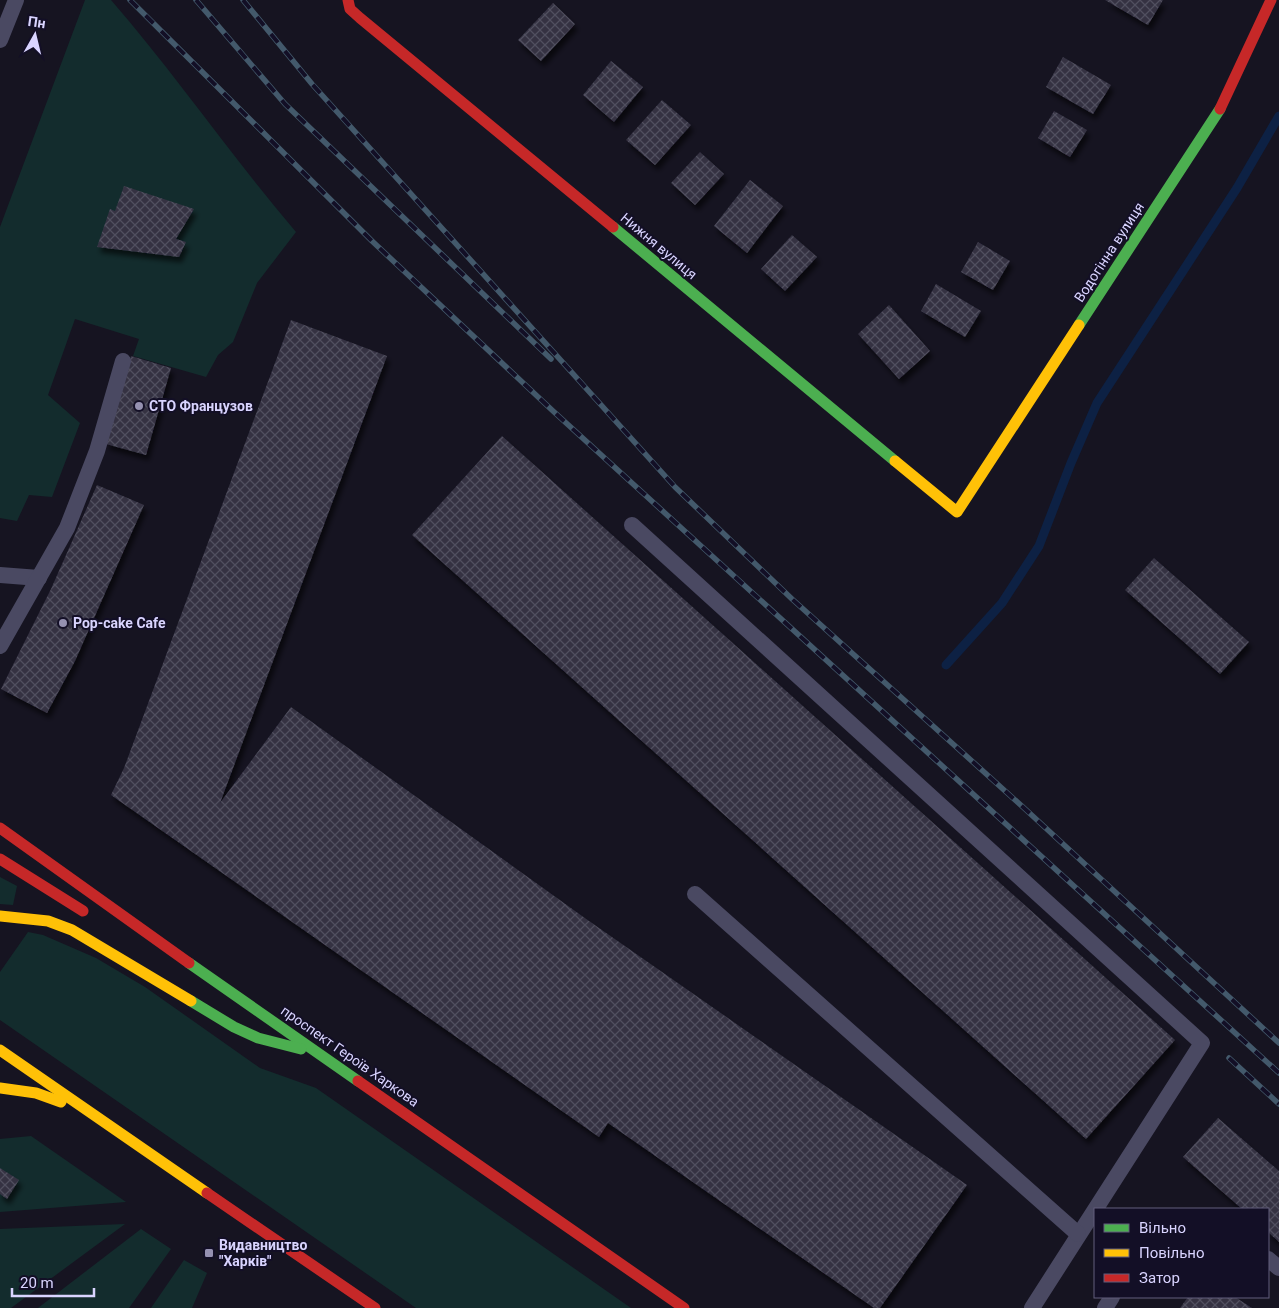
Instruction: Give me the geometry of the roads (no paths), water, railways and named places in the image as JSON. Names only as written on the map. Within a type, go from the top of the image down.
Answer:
[{"type":"main road","name":"Нижня вулиця","points":[[348,0],[350,10],[957,512]]},
{"type":"main road","name":"Водогінна вулиця","points":[[957,512],[1226,100],[1271,0]]},
{"type":"main road","name":"проспект Героїв Харкова","points":[[0,828],[74,883],[684,1308]]},
{"type":"main road","points":[[0,859],[92,918]]},
{"type":"main road","points":[[0,916],[48,921],[72,930],[234,1026],[258,1038],[317,1052]]},
{"type":"main road","points":[[243,1018],[317,1052]]},
{"type":"main road","points":[[0,1050],[375,1308]]},
{"type":"main road","points":[[0,1088],[36,1093],[106,1122]]},
{"type":"lane","points":[[0,40],[16,0]]},
{"type":"lane","points":[[0,646],[67,528],[98,450],[123,361]]},
{"type":"lane","points":[[632,525],[1202,1043],[1095,1208]]},
{"type":"lane","points":[[0,575],[39,578]]},
{"type":"lane","points":[[695,894],[1078,1234]]},
{"type":"lane","points":[[1032,1308],[1094,1209]]},
{"type":"lane","points":[[1269,1260],[1279,1268]]},
{"type":"waterway","points":[[946,665],[1002,603],[1039,546],[1071,463],[1097,403],[1237,188],[1279,116]]},
{"type":"railway","points":[[130,0],[372,241],[553,411],[1279,1073]]},
{"type":"railway","points":[[196,0],[285,104],[551,359]]},
{"type":"railway","points":[[243,0],[312,84],[675,487],[792,599],[1024,808],[1279,1043]]},
{"type":"railway","points":[[1229,1058],[1279,1104]]},
{"type":"place","name":"СТО Французов","points":[[139,406]]},
{"type":"place","name":"Pop-cake Cafe","points":[[63,623]]},
{"type":"place","name":"Видавництво \"Харків\"","points":[[209,1253]]}]
